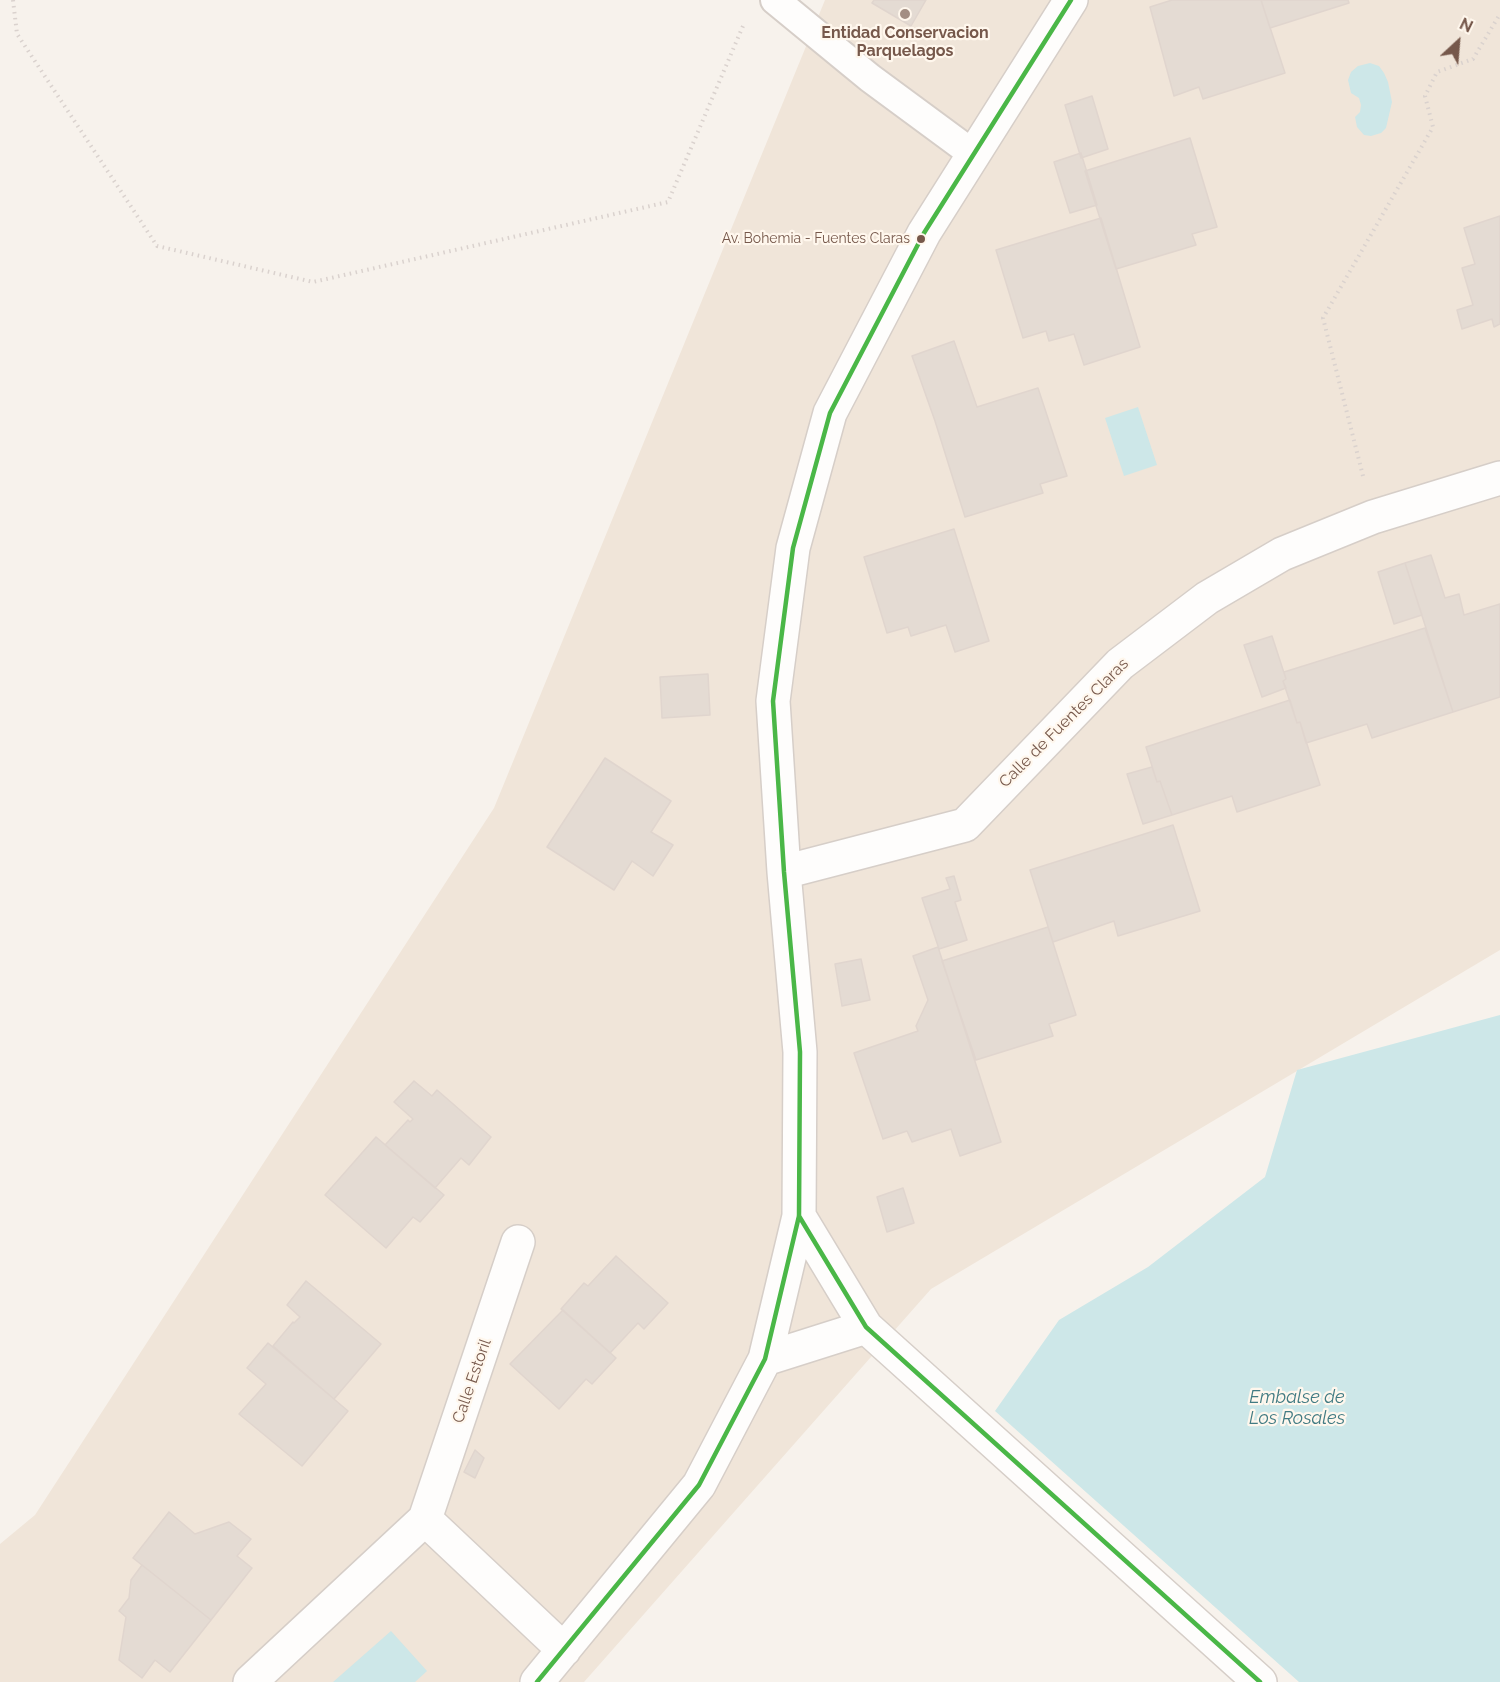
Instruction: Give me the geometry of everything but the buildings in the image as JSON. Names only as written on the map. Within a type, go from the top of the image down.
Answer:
[{"type":"street","points":[[537,1682],[699,1485],[765,1359],[799,1216],[800,1052],[784,872],[773,701],[793,548],[830,413],[924,233],[1071,0]]},
{"type":"street","name":"Calle de Fuentes Claras","points":[[784,872],[965,825],[1120,664],[1198,604],[1282,554],[1373,517],[1500,478]]},
{"type":"street","points":[[799,1216],[866,1327],[1260,1682]]},
{"type":"street","name":"Calle Estoril","points":[[250,1682],[425,1519],[518,1242]]},
{"type":"street","points":[[765,1359],[866,1327]]},
{"type":"street","points":[[425,1519],[564,1650]]},
{"type":"lane","points":[[775,0],[870,78],[973,154]]},
{"type":"path","points":[[13,0],[17,34],[157,246],[313,282],[668,202],[744,21]]},
{"type":"path","points":[[1373,517],[1323,318],[1434,128],[1425,96],[1437,72],[1473,59],[1500,15]]},
{"type":"shaded area","points":[[825,0],[1500,0],[1500,950],[931,1289],[584,1682],[0,1682],[0,1544],[35,1515],[494,808]]},
{"type":"water","points":[[1370,63],[1379,66],[1384,73],[1392,102],[1386,128],[1381,133],[1371,136],[1364,135],[1357,127],[1355,117],[1360,112],[1361,105],[1359,98],[1351,93],[1348,80],[1351,72],[1358,66]]},
{"type":"water","points":[[1138,407],[1157,465],[1124,476],[1105,418]]},
{"type":"water","name":"Embalse de Los Rosales","points":[[1500,1015],[1500,1682],[1299,1682],[995,1411],[1059,1320],[1148,1267],[1265,1177],[1297,1070]]},
{"type":"water","points":[[391,1631],[427,1671],[415,1682],[333,1682]]},
{"type":"transit line","points":[[537,1682],[699,1485],[765,1359],[799,1216],[800,1052],[784,872],[773,701],[793,548],[830,413],[924,233],[1071,0]]},
{"type":"transit line","points":[[799,1216],[866,1327],[1260,1682]]},
{"type":"place","name":"Entidad Conservacion Parquelagos","points":[[905,14]]},
{"type":"place","name":"Av. Bohemia - Fuentes Claras","points":[[921,239]]}]
